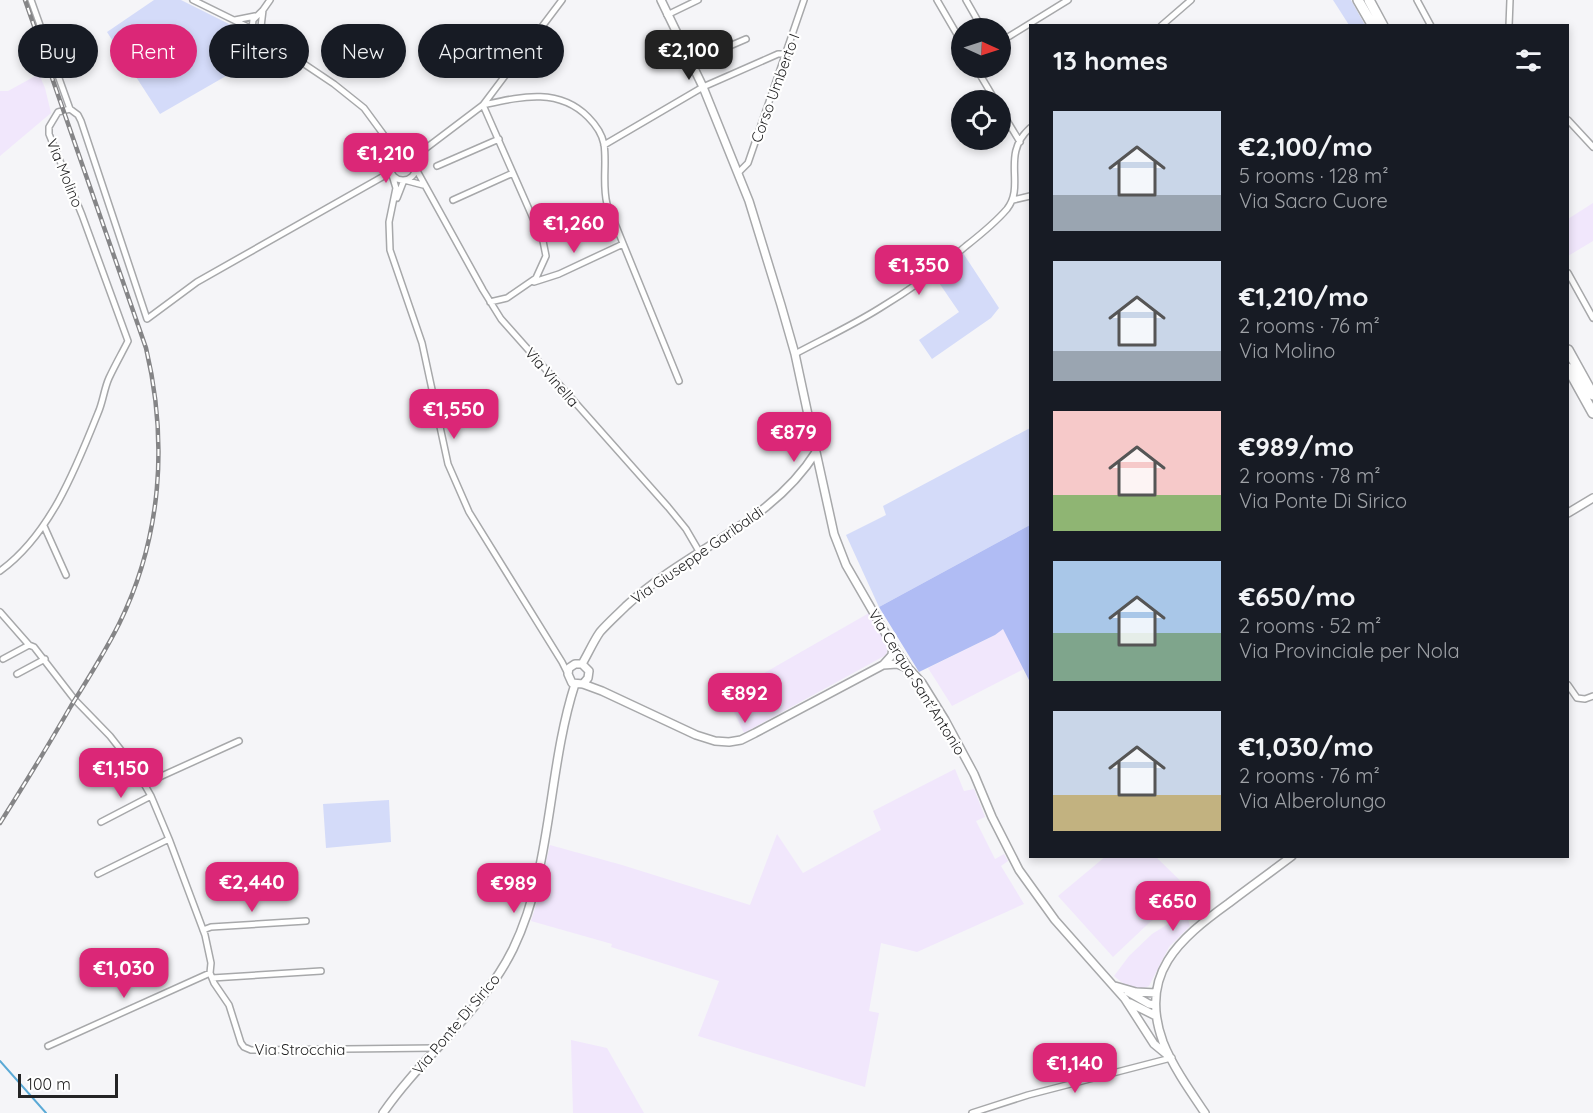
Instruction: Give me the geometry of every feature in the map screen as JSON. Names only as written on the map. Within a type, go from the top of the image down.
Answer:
[{"type":"highway","points":[[1358,0],[1372,24]]},
{"type":"highway","points":[[1369,0],[1382,24]]},
{"type":"highway","points":[[1569,352],[1593,393]]},
{"type":"highway","points":[[1569,370],[1593,413]]},
{"type":"street","points":[[31,0],[70,109]]},
{"type":"street","points":[[193,0],[241,24]]},
{"type":"street","points":[[253,24],[253,20],[270,0]]},
{"type":"street","points":[[413,158],[483,105],[562,0]]},
{"type":"street","points":[[662,0],[667,15],[703,87],[738,172],[767,258],[795,354],[816,452]]},
{"type":"street","points":[[667,15],[698,0]]},
{"type":"street","name":"Corso Umberto I","points":[[738,172],[748,163],[804,0]]},
{"type":"street","points":[[937,0],[951,24]]},
{"type":"street","points":[[966,0],[976,18]]},
{"type":"street","points":[[1029,24],[1068,0]]},
{"type":"street","points":[[1163,24],[1191,0]]},
{"type":"street","points":[[1417,0],[1430,24]]},
{"type":"street","points":[[1509,24],[1510,0]]},
{"type":"street","points":[[261,24],[263,10]]},
{"type":"street","points":[[233,20],[246,20],[257,16]]},
{"type":"street","points":[[1011,35],[1029,24]]},
{"type":"street","points":[[690,63],[746,39]]},
{"type":"street","points":[[604,145],[703,87],[778,54],[787,54]]},
{"type":"street","points":[[309,69],[364,108],[393,146],[413,158],[416,169],[412,177],[404,180],[392,208]]},
{"type":"street","points":[[483,105],[530,96],[543,96],[566,101],[594,122],[604,145],[604,193],[607,204],[679,381]]},
{"type":"street","points":[[483,105],[545,249],[544,264],[536,278],[507,298],[490,303]]},
{"type":"street","name":"Via Molino","points":[[0,571],[29,544],[44,526],[74,468],[99,411],[108,380],[128,341],[82,215],[49,134],[49,127],[55,116],[63,110],[70,109],[78,115],[81,121],[147,319],[197,282],[281,233],[392,174]]},
{"type":"street","points":[[1569,121],[1593,147]]},
{"type":"street","points":[[1011,127],[1020,142]]},
{"type":"street","points":[[1013,200],[1014,158],[1020,142],[1029,129]]},
{"type":"street","points":[[385,137],[389,147],[396,188],[389,222],[390,250],[422,343],[451,472],[469,512],[558,655],[570,680],[602,691],[696,735],[715,741],[729,742],[741,740],[883,665],[899,661]]},
{"type":"street","points":[[437,166],[499,140]]},
{"type":"street","points":[[390,162],[396,155],[405,153]]},
{"type":"street","name":"Via Vinella","points":[[416,169],[497,313],[668,507],[700,553]]},
{"type":"street","points":[[453,200],[513,173]]},
{"type":"street","points":[[392,174],[400,180],[424,186]]},
{"type":"street","points":[[795,354],[879,309],[935,272],[995,221],[1013,200],[1029,196]]},
{"type":"street","points":[[531,282],[559,274],[623,244]]},
{"type":"street","points":[[1569,275],[1593,318]]},
{"type":"street","points":[[497,313],[507,298]]},
{"type":"street","name":"Via Giuseppe Garibaldi","points":[[579,664],[601,632],[618,614],[656,581],[739,527],[782,493],[803,472],[816,452]]},
{"type":"street","name":"Via Cerqua Sant'Antonio","points":[[816,452],[834,534],[846,565],[893,645],[899,661],[922,683],[945,720],[974,774],[992,817],[1019,870],[1055,920],[1125,999],[1154,1044],[1171,1058]]},
{"type":"street","points":[[1569,512],[1593,498]]},
{"type":"street","points":[[44,526],[66,574]]},
{"type":"street","name":"Via Strocchia","points":[[0,612],[29,645],[45,659],[75,700],[110,736],[135,768],[151,796],[170,839],[203,930],[211,963],[211,975],[229,1005],[241,1043],[249,1050],[436,1048]]},
{"type":"street","points":[[3,659],[29,645]]},
{"type":"street","points":[[883,665],[892,656],[893,645]]},
{"type":"street","points":[[558,655],[589,671],[602,691]]},
{"type":"street","points":[[892,656],[899,661]]},
{"type":"street","points":[[17,674],[45,659]]},
{"type":"street","points":[[568,674],[569,668],[579,664]]},
{"type":"street","name":"Via Ponte Di Sirico","points":[[383,1113],[491,986],[503,968],[521,931],[540,872],[557,759],[579,684],[588,678],[589,671]]},
{"type":"street","points":[[1569,686],[1577,698],[1585,699],[1593,696]]},
{"type":"street","points":[[144,784],[239,741]]},
{"type":"street","points":[[101,822],[151,796]]},
{"type":"street","points":[[98,874],[170,839]]},
{"type":"street","points":[[1205,1113],[1164,1044],[1155,1005],[1163,969],[1169,957],[1189,934],[1289,858]]},
{"type":"street","points":[[203,930],[211,927],[306,921]]},
{"type":"street","points":[[48,1046],[211,975],[321,971]]},
{"type":"street","points":[[1112,985],[1156,993]]},
{"type":"street","points":[[1124,989],[1155,1005]]},
{"type":"street","name":"Via Cerqua Sant'Antonio","points":[[1125,999],[1156,1016]]},
{"type":"street","points":[[972,1113],[1028,1095],[1171,1058]]},
{"type":"shaded area","points":[[154,0],[181,0],[229,24],[209,24],[209,78],[222,78],[160,114],[137,78],[197,78],[197,24],[119,24]]},
{"type":"shaded area","points":[[1333,0],[1351,0],[1364,24],[1348,24]]},
{"type":"shaded area","points":[[32,78],[41,78],[51,113],[0,156],[0,91],[8,91]]},
{"type":"shaded area","points":[[1593,203],[1593,241],[1569,255],[1569,218]]},
{"type":"shaded area","points":[[963,253],[999,308],[991,318],[932,359],[919,340],[959,312],[935,277]]},
{"type":"shaded area","points":[[1029,429],[1029,526],[879,607],[846,535],[886,515],[883,506]]},
{"type":"shaded area","points":[[1029,526],[1029,680],[1003,629],[919,672],[879,607]]},
{"type":"shaded area","points":[[869,613],[889,644],[886,655],[744,733],[726,695]]},
{"type":"shaded area","points":[[1003,628],[1024,669],[952,706],[928,668],[995,635]]},
{"type":"shaded area","points":[[955,769],[964,791],[974,789],[985,817],[976,821],[995,859],[1004,854],[1008,861],[1001,866],[1024,904],[917,952],[881,943],[869,1011],[879,1013],[865,1087],[698,1036],[719,981],[611,947],[612,944],[531,921],[537,902],[543,901],[547,883],[542,880],[550,845],[750,905],[777,834],[803,873],[881,830],[873,811]]},
{"type":"shaded area","points":[[389,800],[391,842],[326,848],[323,804]]},
{"type":"shaded area","points":[[1104,858],[1157,858],[1195,895],[1150,922],[1113,957],[1058,896]]},
{"type":"shaded area","points":[[1186,913],[1190,926],[1169,947],[1149,986],[1134,989],[1126,986],[1114,976],[1129,956],[1152,934]]},
{"type":"shaded area","points":[[571,1040],[607,1048],[644,1113],[573,1113]]},
{"type":"waterway","points":[[0,1061],[46,1113]]},
{"type":"railway","points":[[0,823],[119,624],[144,557],[157,488],[157,418],[146,348],[25,0]]}]
